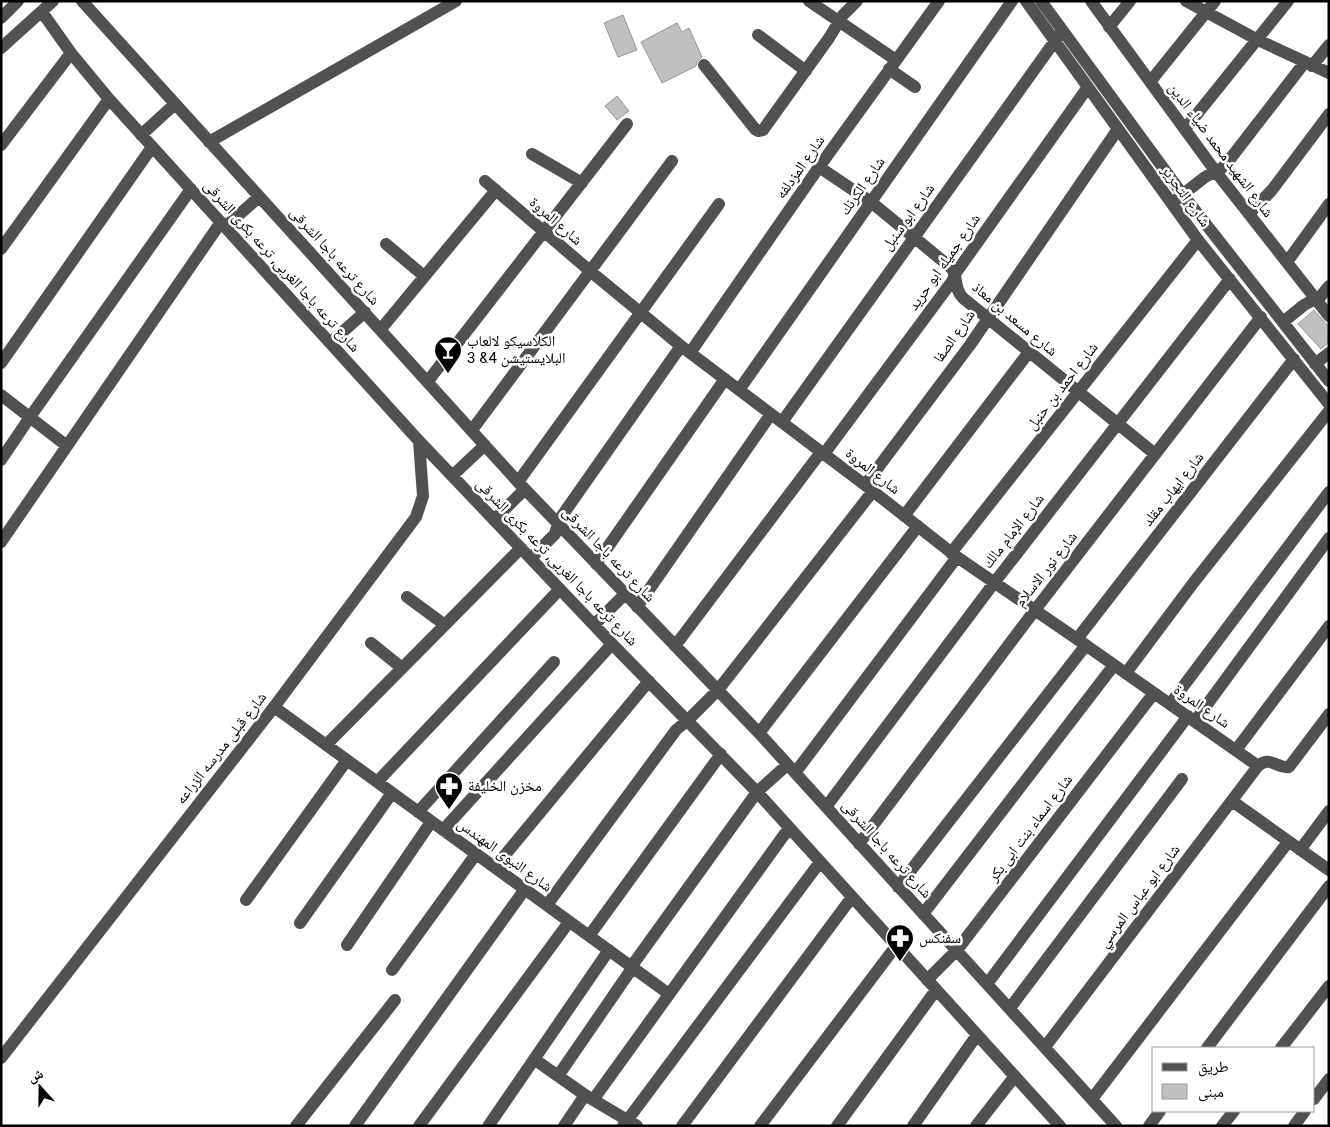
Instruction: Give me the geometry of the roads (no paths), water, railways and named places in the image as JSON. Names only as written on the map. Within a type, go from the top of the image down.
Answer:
[{"type":"street","points":[[1,18],[18,1]]},
{"type":"street","points":[[1,48],[53,1]]},
{"type":"street","name":"شارع ترعه باجا الشرقى","points":[[82,1],[558,525],[759,733],[1116,1126]]},
{"type":"street","points":[[809,1],[892,64],[916,87]]},
{"type":"street","points":[[704,65],[755,128],[758,131],[763,130],[806,71],[843,15],[857,1]]},
{"type":"street","name":"شارع المزدلفه","points":[[531,558],[556,534],[562,516],[939,1]]},
{"type":"street","name":"شارع الكرنك","points":[[739,390],[1012,1]]},
{"type":"street","name":"شارع التحرير","points":[[1026,1],[1058,36],[1329,381]]},
{"type":"street","name":"شارع التحرير","points":[[1041,1],[1058,36],[1088,87],[1118,130],[1198,240],[1329,404]]},
{"type":"street","name":"شارع الشهيد محمد ضياء الدين","points":[[1091,1],[1216,172],[1329,316]]},
{"type":"street","points":[[1110,27],[1130,1]]},
{"type":"street","points":[[1186,1],[1205,13],[1258,40],[1329,73]]},
{"type":"street","points":[[1150,82],[1215,1]]},
{"type":"street","points":[[1185,129],[1288,1]]},
{"type":"street","points":[[209,142],[452,2]]},
{"type":"street","name":"شارع ترعه باجا الغربى, ترعه بكرى الشرقى","points":[[42,12],[71,53],[109,99],[419,441],[612,644],[758,792],[1060,1126]]},
{"type":"street","points":[[758,35],[806,71]]},
{"type":"street","name":"شارع ابو سنبل","points":[[782,422],[1058,36]]},
{"type":"street","points":[[1171,203],[1227,163],[1309,64],[1329,45]]},
{"type":"street","points":[[1,145],[71,53]]},
{"type":"street","name":"شارع جميله ابو حريد","points":[[675,646],[953,280],[955,274],[1088,87]]},
{"type":"street","points":[[1,249],[109,99]]},
{"type":"street","points":[[141,134],[175,104]]},
{"type":"street","points":[[1249,214],[1272,190],[1329,114]]},
{"type":"street","points":[[428,381],[627,124]]},
{"type":"street","name":"شارع الصفا","points":[[546,905],[676,730],[718,690],[869,488],[1118,130]]},
{"type":"street","points":[[1,363],[152,147]]},
{"type":"street","points":[[532,154],[582,182]]},
{"type":"street","points":[[472,430],[672,161]]},
{"type":"street","name":"شارع مسعد بن معاذ","points":[[819,167],[871,202],[953,269],[958,293],[1155,454]]},
{"type":"street","name":"شارع المروة","points":[[485,181],[685,350],[869,488],[954,555],[1258,766]]},
{"type":"street","points":[[1,460],[190,189]]},
{"type":"street","points":[[381,329],[496,190]]},
{"type":"street","points":[[1,542],[223,224],[259,196]]},
{"type":"street","points":[[494,520],[522,485],[639,312],[719,204]]},
{"type":"street","points":[[1287,262],[1329,204]]},
{"type":"street","name":"شارع احمد بن حنبل","points":[[558,1076],[632,967],[758,792],[791,769],[1078,392],[1198,240]]},
{"type":"street","points":[[386,244],[424,276]]},
{"type":"street","name":"شارع الإمام مالك","points":[[826,807],[994,583],[1230,279]]},
{"type":"street","points":[[1284,322],[1304,305],[1316,300],[1329,286]]},
{"type":"street","points":[[330,343],[365,312]]},
{"type":"street","name":"شارع نور الاسلام","points":[[859,844],[1034,610],[1261,317]]},
{"type":"street","points":[[904,516],[1030,352]]},
{"type":"street","points":[[1315,364],[1329,353]]},
{"type":"street","name":"شارع ايهاب مقلد","points":[[898,886],[1294,359]]},
{"type":"street","points":[[596,564],[725,380]]},
{"type":"street","points":[[1,395],[67,446]]},
{"type":"street","points":[[1126,673],[1194,582],[1329,411]]},
{"type":"street","points":[[637,606],[771,414]]},
{"type":"street","name":"شارع قبلى مدرسه الزراعه","points":[[1,1058],[274,707],[416,517],[422,496],[419,441]]},
{"type":"street","points":[[452,476],[485,445]]},
{"type":"street","points":[[1170,704],[1329,492]]},
{"type":"street","points":[[759,733],[918,526]]},
{"type":"street","points":[[987,984],[1329,538]]},
{"type":"street","points":[[326,745],[520,548]]},
{"type":"street","points":[[377,782],[560,590]]},
{"type":"street","points":[[594,625],[625,594]]},
{"type":"street","points":[[407,597],[444,625]]},
{"type":"street","points":[[1236,750],[1329,626]]},
{"type":"street","points":[[371,642],[402,668]]},
{"type":"street","points":[[443,830],[612,644]]},
{"type":"street","points":[[418,812],[554,662]]},
{"type":"street","points":[[923,914],[1114,665]]},
{"type":"street","points":[[495,868],[649,681]]},
{"type":"street","name":"شارع اسماء بنت ابى بكر","points":[[927,980],[957,950],[1154,692]]},
{"type":"street","name":"شارع النبوى المهندس","points":[[274,707],[669,994]]},
{"type":"street","points":[[1258,766],[1266,761],[1270,761],[1286,768],[1290,767],[1329,714]]},
{"type":"street","points":[[589,936],[721,754]]},
{"type":"street","points":[[246,900],[347,760]]},
{"type":"street","name":"شارع ابو عباس المرسي","points":[[1045,1047],[1258,766]]},
{"type":"street","points":[[1010,1008],[1182,779]]},
{"type":"street","points":[[300,923],[392,793]]},
{"type":"street","points":[[1232,801],[1329,870]]},
{"type":"street","points":[[1300,850],[1329,811]]},
{"type":"street","points":[[347,945],[432,822]]},
{"type":"street","points":[[564,1126],[589,1098],[669,994],[790,828]]},
{"type":"street","points":[[1092,1099],[1288,842]]},
{"type":"street","points":[[392,970],[476,854]]},
{"type":"street","points":[[534,1059],[629,1124],[820,862]]},
{"type":"street","points":[[1208,1047],[1329,886]]},
{"type":"street","points":[[355,1126],[525,889]]},
{"type":"street","points":[[682,1126],[852,897]]},
{"type":"street","points":[[419,1126],[569,922]]},
{"type":"street","points":[[760,1126],[896,946]]},
{"type":"street","points":[[489,1125],[609,950]]},
{"type":"street","points":[[1282,1047],[1329,986]]},
{"type":"street","points":[[837,1126],[936,990]]},
{"type":"street","points":[[296,1126],[395,1000]]},
{"type":"street","points":[[913,1126],[977,1034]]},
{"type":"street","points":[[976,1126],[1015,1076]]},
{"type":"street","points":[[1315,1098],[1329,1079]]},
{"type":"street","points":[[1149,1126],[1159,1112]]},
{"type":"street","points":[[1222,1126],[1233,1112]]},
{"type":"street","points":[[1294,1126],[1304,1112]]},
{"type":"street","points":[[1042,1126],[1050,1115]]},
{"type":"place","name":"الكلاسيكو لالعاب البلايستيشن 4& 3","points":[[448,374]]},
{"type":"place","name":"مخزن الخليفة","points":[[449,810]]},
{"type":"place","name":"سفنكس","points":[[900,962]]}]
